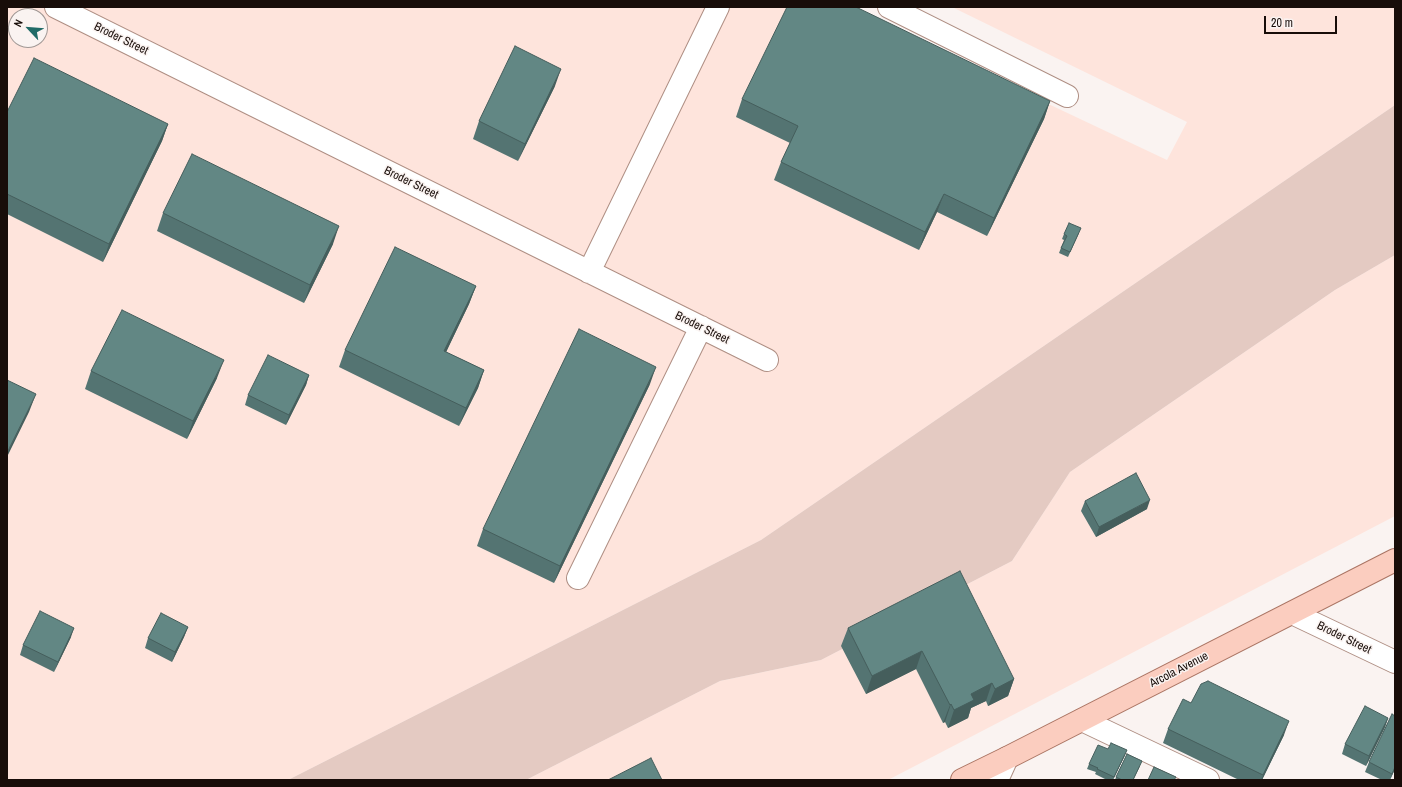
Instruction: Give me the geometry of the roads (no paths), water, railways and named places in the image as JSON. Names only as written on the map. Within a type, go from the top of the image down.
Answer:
[{"type":"main road","name":"Arcola Avenue","points":[[966,779],[1395,560]]},
{"type":"street","name":"Broder Street","points":[[56,7],[767,360]]},
{"type":"street","points":[[589,272],[718,7]]},
{"type":"street","points":[[889,7],[1067,96]]},
{"type":"street","points":[[578,578],[701,327]]},
{"type":"street","name":"Broder Street","points":[[1292,613],[1395,662]]},
{"type":"street","points":[[1082,720],[1208,780]]},
{"type":"street","points":[[997,780],[1008,758]]}]
